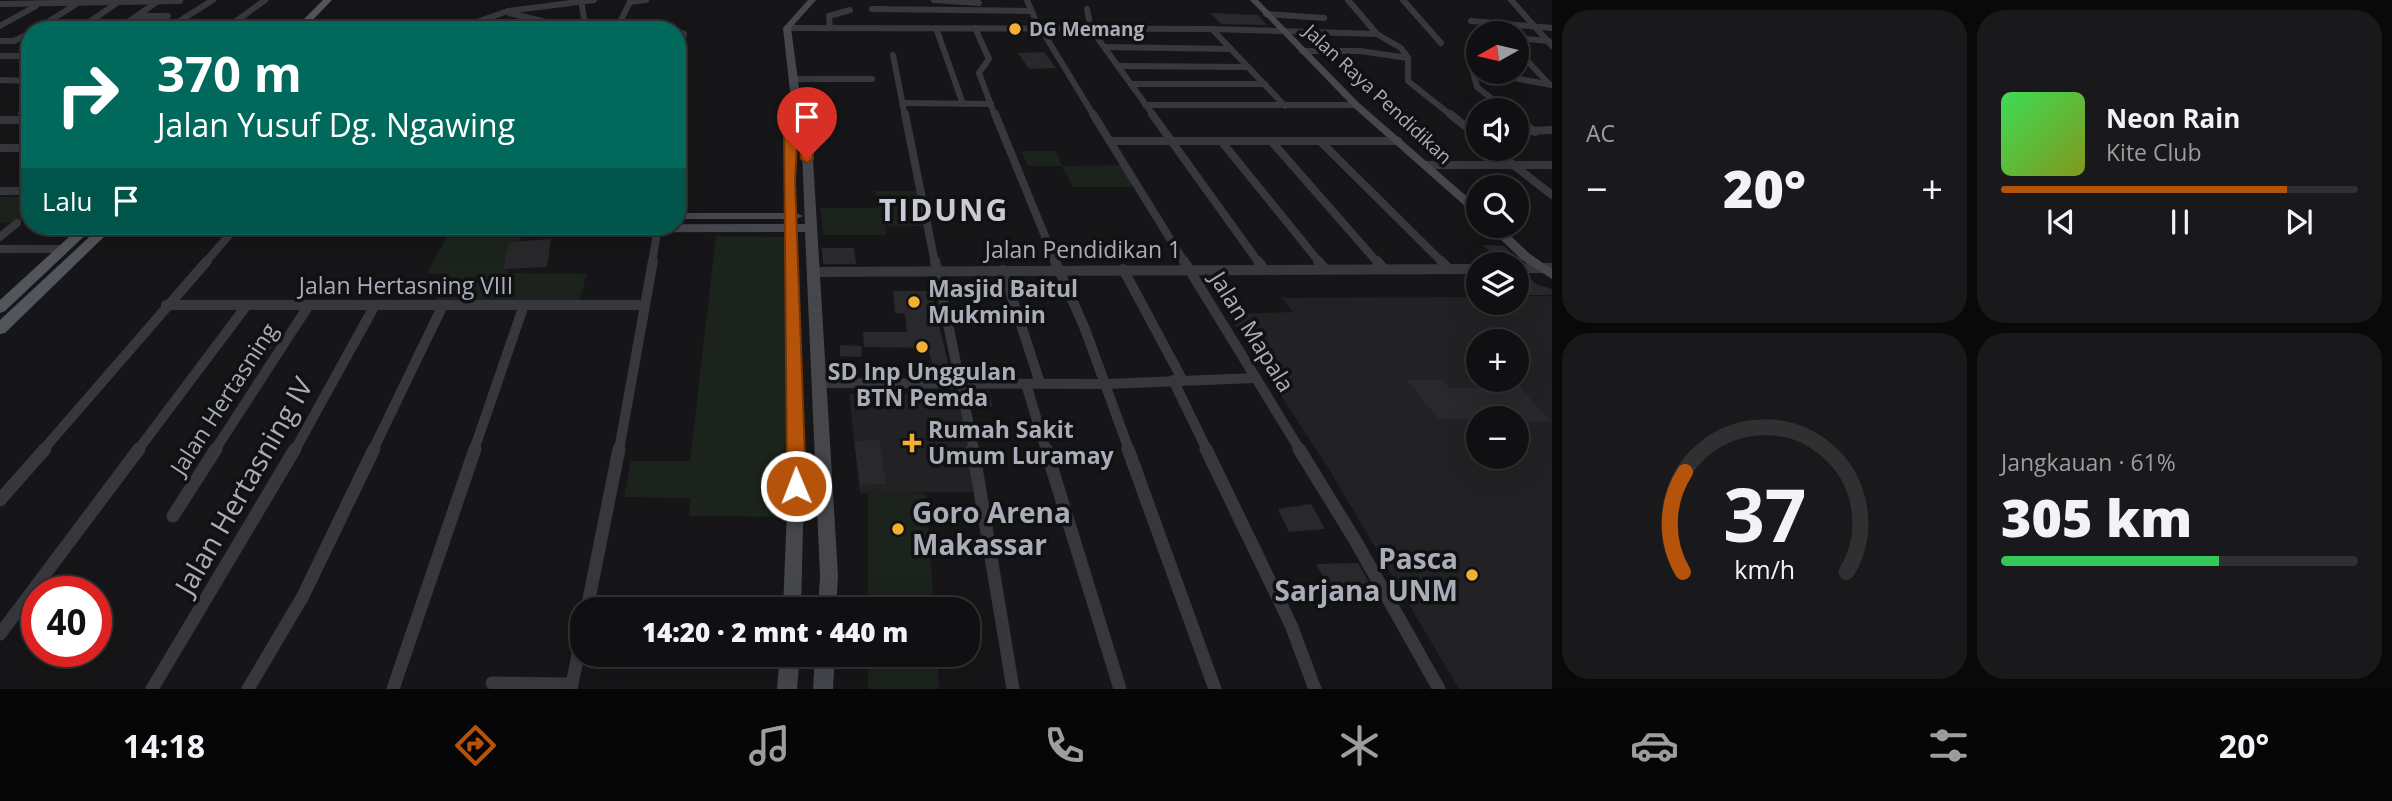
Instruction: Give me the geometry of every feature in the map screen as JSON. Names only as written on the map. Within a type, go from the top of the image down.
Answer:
[{"type":"main road","points":[[306,21],[328,0]]},
{"type":"main road","points":[[320,21],[340,0]]},
{"type":"main road","points":[[0,308],[78,235]]},
{"type":"main road","points":[[0,330],[98,235]]},
{"type":"street","points":[[180,21],[213,0]]},
{"type":"street","points":[[236,21],[265,0]]},
{"type":"street","points":[[527,0],[540,5]]},
{"type":"street","points":[[480,21],[505,12],[540,5],[594,0]]},
{"type":"street","points":[[621,21],[631,1],[646,0]]},
{"type":"street","points":[[812,0],[787,29],[798,118],[806,126],[829,576],[828,597]]},
{"type":"street","name":"Jalan Raya Pendidikan","points":[[1254,0],[1356,105],[1466,201]]},
{"type":"street","points":[[1348,0],[1377,34],[1401,48],[1408,58],[1408,81],[1466,126]]},
{"type":"street","points":[[1403,0],[1441,43]]},
{"type":"street","points":[[1511,0],[1550,42]]},
{"type":"street","points":[[130,21],[158,1]]},
{"type":"street","points":[[0,4],[180,1]]},
{"type":"street","points":[[581,1],[584,21]]},
{"type":"street","points":[[937,10],[934,1],[979,1],[984,11]]},
{"type":"street","points":[[91,21],[118,2]]},
{"type":"street","points":[[0,26],[38,4]]},
{"type":"street","points":[[50,21],[78,4]]},
{"type":"street","points":[[872,9],[984,11],[1028,5]]},
{"type":"street","name":"Jalan Mapala","points":[[1028,5],[1355,540],[1439,689]]},
{"type":"street","points":[[1087,9],[1091,29]]},
{"type":"street","points":[[830,28],[829,16],[850,10]]},
{"type":"street","points":[[505,12],[542,21]]},
{"type":"street","points":[[1266,15],[1324,18]]},
{"type":"street","points":[[137,16],[168,16]]},
{"type":"street","points":[[1530,27],[1552,28]]},
{"type":"street","points":[[936,28],[963,104]]},
{"type":"street","points":[[975,28],[988,55],[988,62],[979,73],[1106,384],[1215,689]]},
{"type":"street","points":[[787,29],[1212,29],[1377,34]]},
{"type":"street","name":"Jalan Mapala","points":[[1091,29],[1264,270]]},
{"type":"street","points":[[1212,29],[1284,106]]},
{"type":"street","points":[[0,41],[21,38]]},
{"type":"street","points":[[1530,40],[1550,42]]},
{"type":"street","points":[[1105,47],[1231,49]]},
{"type":"street","points":[[1302,51],[1360,51],[1408,58]]},
{"type":"street","points":[[893,55],[982,492],[1013,689]]},
{"type":"street","points":[[3,57],[21,56]]},
{"type":"street","points":[[1530,63],[1551,85]]},
{"type":"street","points":[[1119,66],[1248,67]]},
{"type":"street","points":[[793,79],[872,79]]},
{"type":"street","points":[[0,80],[21,81]]},
{"type":"street","points":[[1530,81],[1551,85]]},
{"type":"street","points":[[1478,84],[1491,98]]},
{"type":"street","points":[[1131,85],[1265,85]]},
{"type":"street","points":[[902,103],[991,104]]},
{"type":"street","points":[[1145,105],[1356,105]]},
{"type":"street","points":[[792,597],[796,486],[789,181],[790,127],[798,118]]},
{"type":"street","points":[[0,120],[21,120]]},
{"type":"street","points":[[1529,127],[1535,132]]},
{"type":"street","points":[[1529,132],[1552,130]]},
{"type":"street","points":[[1110,141],[1398,141]]},
{"type":"street","points":[[1222,142],[1325,269]]},
{"type":"street","points":[[1272,142],[1384,269]]},
{"type":"street","points":[[1322,143],[1449,269]]},
{"type":"street","points":[[0,148],[21,146]]},
{"type":"street","points":[[1508,161],[1552,195]]},
{"type":"street","points":[[1426,166],[1552,165]]},
{"type":"street","points":[[789,181],[807,181]]},
{"type":"street","points":[[0,191],[21,191]]},
{"type":"street","points":[[686,216],[790,222]]},
{"type":"street","points":[[686,226],[809,222]]},
{"type":"street","points":[[0,237],[16,223]]},
{"type":"street","points":[[0,500],[228,235]]},
{"type":"street","points":[[589,597],[657,235]]},
{"type":"street","points":[[1507,238],[1541,267],[1552,287]]},
{"type":"street","points":[[0,249],[62,249]]},
{"type":"street","points":[[1123,269],[1291,625],[1315,689]]},
{"type":"street","name":"Jalan Pendidikan 1","points":[[813,272],[1466,269]]},
{"type":"street","points":[[1003,270],[1120,689]]},
{"type":"street","name":"Jalan Hertasning VIII","points":[[166,305],[645,305]]},
{"type":"street","points":[[0,634],[247,305]]},
{"type":"street","name":"Jalan Hertasning","points":[[173,516],[309,305]]},
{"type":"street","name":"Jalan Hertasning IV","points":[[152,689],[268,497],[375,305]]},
{"type":"street","points":[[248,689],[303,596],[443,305]]},
{"type":"street","points":[[393,689],[524,305]]},
{"type":"street","points":[[794,384],[1106,384],[1256,378]]},
{"type":"street","points":[[492,683],[572,687],[576,667]]},
{"type":"street","points":[[787,689],[789,667]]},
{"type":"street","points":[[823,689],[824,667]]},
{"type":"shaded area","points":[[1021,151],[1055,151],[1063,166],[1123,165],[1136,187],[1073,187],[1062,166],[1028,166]]},
{"type":"shaded area","points":[[875,191],[923,191],[932,226],[885,226],[886,235],[823,235],[821,208],[878,208]]},
{"type":"shaded area","points":[[0,197],[21,197],[21,221],[0,223]]},
{"type":"shaded area","points":[[448,235],[522,235],[507,273],[587,274],[578,305],[433,303],[448,274],[427,273]]},
{"type":"shaded area","points":[[716,236],[787,237],[784,517],[689,516],[690,498],[624,497],[631,461],[690,461]]},
{"type":"shaded area","name":"Pasca Sarjana UNM","points":[[1529,296],[1552,296],[1552,689],[1459,689],[1330,471],[1228,314],[1293,312],[1282,298],[1466,297],[1466,315],[1529,315]]},
{"type":"shaded area","name":"Rumah Sakit Umum Luramay","points":[[957,393],[982,492],[860,493],[849,394]]},
{"type":"shaded area","name":"Goro Arena Makassar","points":[[868,490],[926,494],[933,597],[868,597]]},
{"type":"shaded area","points":[[868,667],[938,667],[939,689],[868,689]]},
{"type":"building","points":[[1210,13],[1258,15],[1267,25],[1221,24]]},
{"type":"building","points":[[1044,52],[1056,68],[1029,69],[1018,53]]},
{"type":"building","points":[[551,239],[547,267],[503,269],[509,242]]},
{"type":"building","points":[[1483,245],[1504,246],[1510,252],[1490,252]]},
{"type":"building","points":[[822,248],[854,248],[856,264],[823,264]]},
{"type":"building","points":[[1529,278],[1538,285],[1552,289],[1552,295],[1529,295]]},
{"type":"building","points":[[893,291],[931,291],[950,371],[934,371],[928,348],[864,347],[863,332],[907,332],[905,314],[895,313]]},
{"type":"building","points":[[263,331],[283,331],[266,356],[246,356]]},
{"type":"building","points":[[840,345],[862,346],[861,357],[840,356]]},
{"type":"building","points":[[973,365],[995,366],[997,376],[975,376]]},
{"type":"building","points":[[1407,380],[1442,380],[1450,388],[1466,388],[1466,392],[1524,392],[1552,422],[1529,421],[1529,406],[1466,406],[1466,419],[1438,419]]},
{"type":"building","points":[[970,391],[989,391],[992,406],[973,406]]},
{"type":"building","points":[[879,440],[886,484],[860,485],[854,441]]},
{"type":"building","points":[[1311,504],[1325,529],[1289,532],[1278,509]]},
{"type":"building","points":[[1358,563],[1372,588],[1330,589],[1316,564]]},
{"type":"place","name":"DG Memang","points":[[1015,29]]},
{"type":"place","name":"Masjid Baitul Mukminin","points":[[914,302]]},
{"type":"place","name":"SD Inp Unggulan BTN Pemda","points":[[922,347]]},
{"type":"place","name":"Rumah Sakit Umum Luramay","points":[[912,443]]},
{"type":"place","name":"Goro Arena Makassar","points":[[898,529]]},
{"type":"place","name":"Pasca Sarjana UNM","points":[[1472,575]]},
{"type":"district","name":"TIDUNG","points":[[944,211]]},
{"type":"route","points":[[796,486],[789,181],[790,127],[798,118],[806,126],[807,159]]}]
